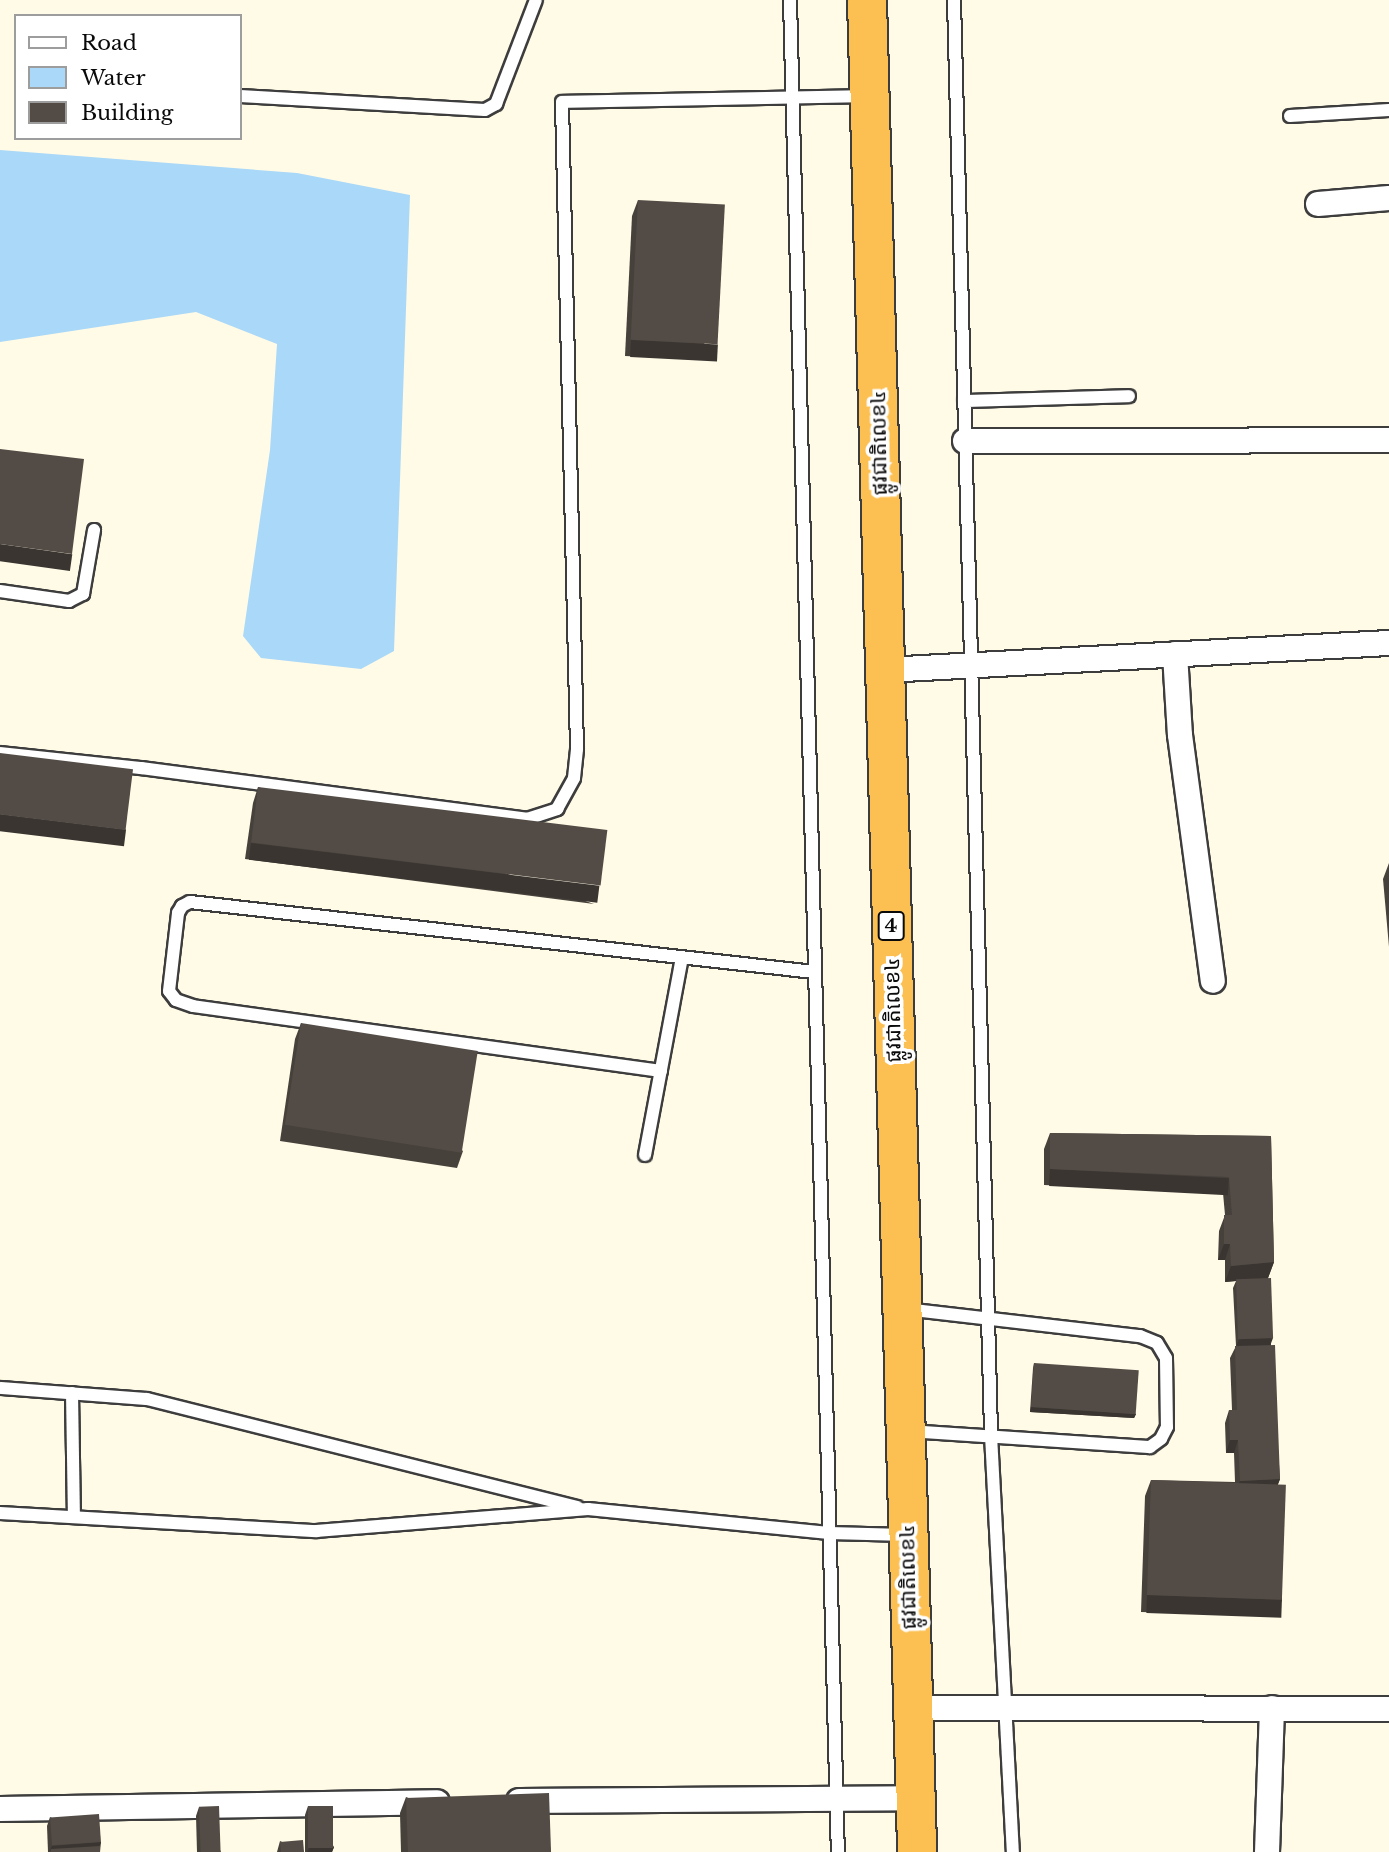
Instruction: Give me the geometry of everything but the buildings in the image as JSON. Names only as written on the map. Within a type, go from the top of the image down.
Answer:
[{"type":"highway","name":"ផ្លូវជាតិលេខ៤","points":[[867,0],[906,1535],[917,1852]]},
{"type":"street","points":[[1318,204],[1389,198]]},
{"type":"street","points":[[965,441],[1389,440]]},
{"type":"street","points":[[885,670],[1389,643]]},
{"type":"street","points":[[1175,654],[1180,735],[1213,981]]},
{"type":"street","points":[[911,1708],[1389,1709]]},
{"type":"street","points":[[1267,1852],[1272,1708]]},
{"type":"street","points":[[502,1801],[914,1798]]},
{"type":"street","points":[[0,1808],[460,1802]]},
{"type":"lane","points":[[242,96],[485,110],[496,104],[536,0]]},
{"type":"lane","points":[[790,0],[836,1850]]},
{"type":"lane","points":[[954,0],[991,1435],[1013,1852]]},
{"type":"lane","points":[[0,753],[141,768],[527,818],[557,809],[574,778],[577,750],[562,102],[871,96]]},
{"type":"lane","points":[[1290,116],[1389,110]]},
{"type":"lane","points":[[964,401],[1129,396]]},
{"type":"lane","points":[[0,591],[69,601],[83,594],[94,530]]},
{"type":"lane","points":[[661,1071],[193,1006],[176,1000],[169,991],[178,914],[182,906],[190,902],[814,972]]},
{"type":"lane","points":[[645,1155],[682,958]]},
{"type":"lane","points":[[901,1309],[1140,1336],[1157,1343],[1166,1358],[1167,1427],[1161,1439],[1150,1447],[904,1431]]},
{"type":"lane","points":[[0,1388],[147,1399],[588,1509],[828,1533],[906,1535]]},
{"type":"lane","points":[[72,1393],[74,1517]]},
{"type":"lane","points":[[0,1513],[316,1531],[588,1509]]},
{"type":"water","points":[[0,150],[297,173],[410,195],[394,651],[361,669],[261,658],[243,636],[270,450],[277,344],[196,312],[0,342]]}]
